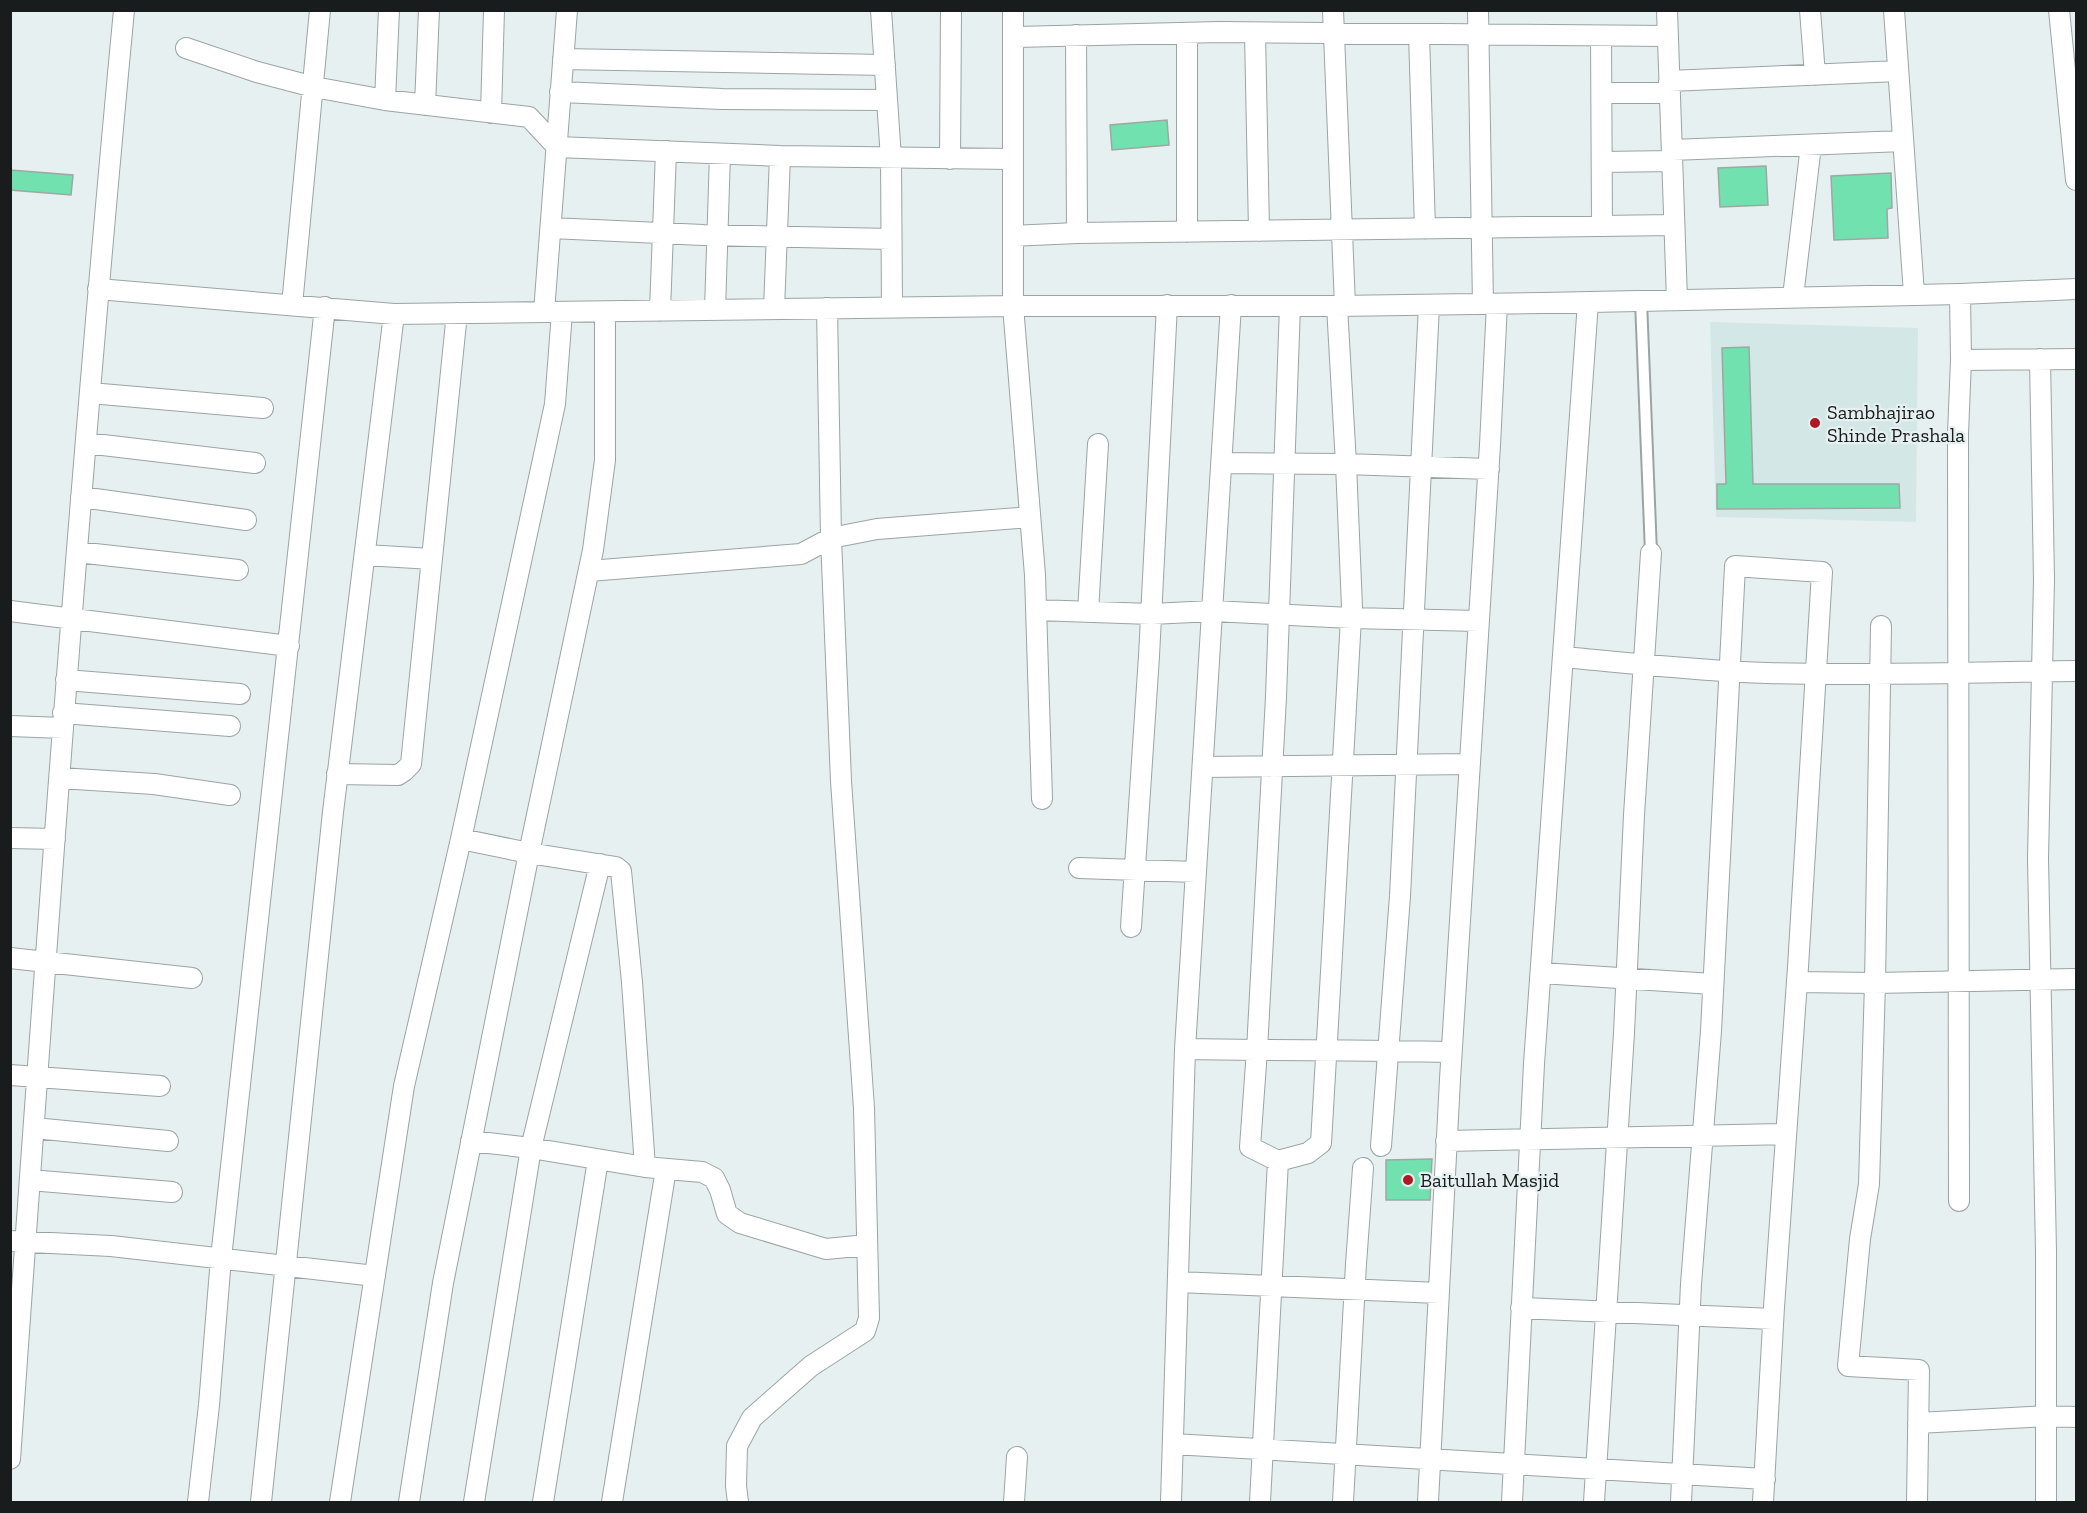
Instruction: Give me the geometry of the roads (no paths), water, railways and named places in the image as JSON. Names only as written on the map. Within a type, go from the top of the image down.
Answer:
[{"type":"street","points":[[10,1459],[18,1241],[30,1180],[66,680],[98,289],[124,10]]},
{"type":"street","points":[[292,305],[320,10]]},
{"type":"street","points":[[385,100],[389,10]]},
{"type":"street","points":[[425,105],[429,10]]},
{"type":"street","points":[[491,113],[495,10]]},
{"type":"street","points":[[340,1503],[404,1086],[461,839],[555,404],[551,228],[567,10]]},
{"type":"street","points":[[881,10],[891,159],[892,307]]},
{"type":"street","points":[[950,159],[951,10]]},
{"type":"street","points":[[1012,10],[1013,306],[1036,610],[1042,799]]},
{"type":"street","points":[[1290,306],[1273,766],[1250,1147],[1278,1161],[1308,1154],[1321,1143],[1351,618],[1341,306],[1342,230],[1333,10]]},
{"type":"street","points":[[1428,1503],[1451,1052],[1489,468],[1490,304],[1482,228],[1478,10]]},
{"type":"street","points":[[1667,10],[1677,300]]},
{"type":"street","points":[[1810,10],[1815,75]]},
{"type":"street","points":[[1894,10],[1914,294]]},
{"type":"street","points":[[2059,10],[2076,180]]},
{"type":"street","points":[[1013,37],[1187,33],[1668,36]]},
{"type":"street","points":[[1187,33],[1187,232]]},
{"type":"street","points":[[1256,33],[1259,231]]},
{"type":"street","points":[[1419,34],[1425,229]]},
{"type":"street","points":[[1076,35],[1077,233]]},
{"type":"street","points":[[1601,36],[1602,226]]},
{"type":"street","points":[[186,48],[257,72],[314,87],[385,100],[529,117],[557,147],[891,159],[1013,159]]},
{"type":"street","points":[[563,59],[885,65]]},
{"type":"street","points":[[1602,93],[1815,75],[1898,71]]},
{"type":"street","points":[[560,92],[722,99],[887,100]]},
{"type":"street","points":[[1602,162],[1811,145],[1903,141]]},
{"type":"street","points":[[1793,297],[1811,145]]},
{"type":"street","points":[[660,311],[666,151]]},
{"type":"street","points":[[715,310],[720,154]]},
{"type":"street","points":[[774,309],[780,156]]},
{"type":"street","points":[[1013,236],[1077,233],[1674,225]]},
{"type":"street","points":[[551,228],[891,240]]},
{"type":"street","points":[[98,289],[394,315],[892,307],[1490,304],[1960,294],[2076,289]]},
{"type":"street","points":[[1959,1201],[1958,434],[1962,360],[1960,294]]},
{"type":"street","points":[[1512,1503],[1530,1139],[1588,302]]},
{"type":"street","points":[[1381,1146],[1400,896],[1429,304]]},
{"type":"street","points":[[1131,927],[1151,614],[1167,305]]},
{"type":"street","points":[[1171,1503],[1185,1049],[1232,305]]},
{"type":"street","points":[[198,1503],[221,1258],[325,308]]},
{"type":"street","points":[[738,1503],[737,1446],[752,1418],[811,1366],[865,1331],[869,1318],[864,1108],[841,781],[831,538],[827,308]]},
{"type":"street","points":[[409,1503],[442,1283],[589,571],[605,460],[605,312]]},
{"type":"street","points":[[337,774],[398,775],[411,764],[457,314]]},
{"type":"street","points":[[261,1503],[337,774],[394,315]]},
{"type":"street","points":[[2040,359],[2044,579],[2038,860],[2046,1251],[2046,1503]]},
{"type":"street","points":[[1962,360],[2076,359]]},
{"type":"street","points":[[90,393],[263,408]]},
{"type":"street","points":[[86,443],[255,463]]},
{"type":"street","points":[[1088,612],[1098,444]]},
{"type":"street","points":[[1223,463],[1489,468]]},
{"type":"street","points":[[81,497],[246,520]]},
{"type":"street","points":[[589,571],[801,554],[831,538],[877,529],[1030,517]]},
{"type":"street","points":[[77,552],[238,570]]},
{"type":"street","points":[[1593,1503],[1652,554]]},
{"type":"street","points":[[365,555],[432,559]]},
{"type":"street","points":[[1681,1503],[1690,1316],[1713,984],[1734,566],[1822,572],[1763,1503]]},
{"type":"street","points":[[1036,610],[1151,614],[1213,611],[1351,618],[1479,621]]},
{"type":"street","points":[[10,611],[289,646]]},
{"type":"street","points":[[1881,626],[1869,1184],[1860,1239],[1848,1366],[1919,1370],[1917,1503]]},
{"type":"street","points":[[1563,657],[1729,671],[1815,674],[2076,671]]},
{"type":"street","points":[[66,680],[240,694]]},
{"type":"street","points":[[10,726],[63,721],[230,726]]},
{"type":"street","points":[[1203,767],[1470,764]]},
{"type":"street","points":[[60,778],[154,784],[230,795]]},
{"type":"street","points":[[10,838],[55,839]]},
{"type":"street","points":[[461,839],[529,854],[616,867],[621,871],[632,982],[645,1167]]},
{"type":"street","points":[[474,1503],[531,1148],[600,864]]},
{"type":"street","points":[[1079,868],[1196,872]]},
{"type":"street","points":[[10,958],[192,978]]},
{"type":"street","points":[[1541,973],[1713,984]]},
{"type":"street","points":[[1797,982],[1875,983],[2076,979]]},
{"type":"street","points":[[1185,1049],[1451,1052]]},
{"type":"street","points":[[10,1075],[160,1086]]},
{"type":"street","points":[[34,1128],[168,1141]]},
{"type":"street","points":[[1446,1141],[1786,1134]]},
{"type":"street","points":[[471,1141],[531,1148],[645,1167],[702,1172],[714,1178],[727,1214],[740,1223],[826,1249],[867,1245]]},
{"type":"street","points":[[543,1503],[598,1160]]},
{"type":"street","points":[[1260,1503],[1278,1161]]},
{"type":"street","points":[[1343,1503],[1354,1290],[1364,1168]]},
{"type":"street","points":[[612,1503],[666,1169]]},
{"type":"street","points":[[30,1180],[172,1192]]},
{"type":"street","points":[[18,1241],[111,1246],[375,1276]]},
{"type":"street","points":[[1178,1282],[1439,1293]]},
{"type":"street","points":[[1521,1308],[1773,1319]]},
{"type":"street","points":[[1918,1423],[2046,1416],[2076,1417]]},
{"type":"street","points":[[1173,1444],[1765,1479]]},
{"type":"street","points":[[1014,1503],[1017,1457]]},
{"type":"lane","points":[[1641,301],[1652,554]]},
{"type":"place","name":"Sambhajirao Shinde Prashala","points":[[1815,423]]},
{"type":"place","name":"Baitullah Masjid","points":[[1408,1180]]}]
